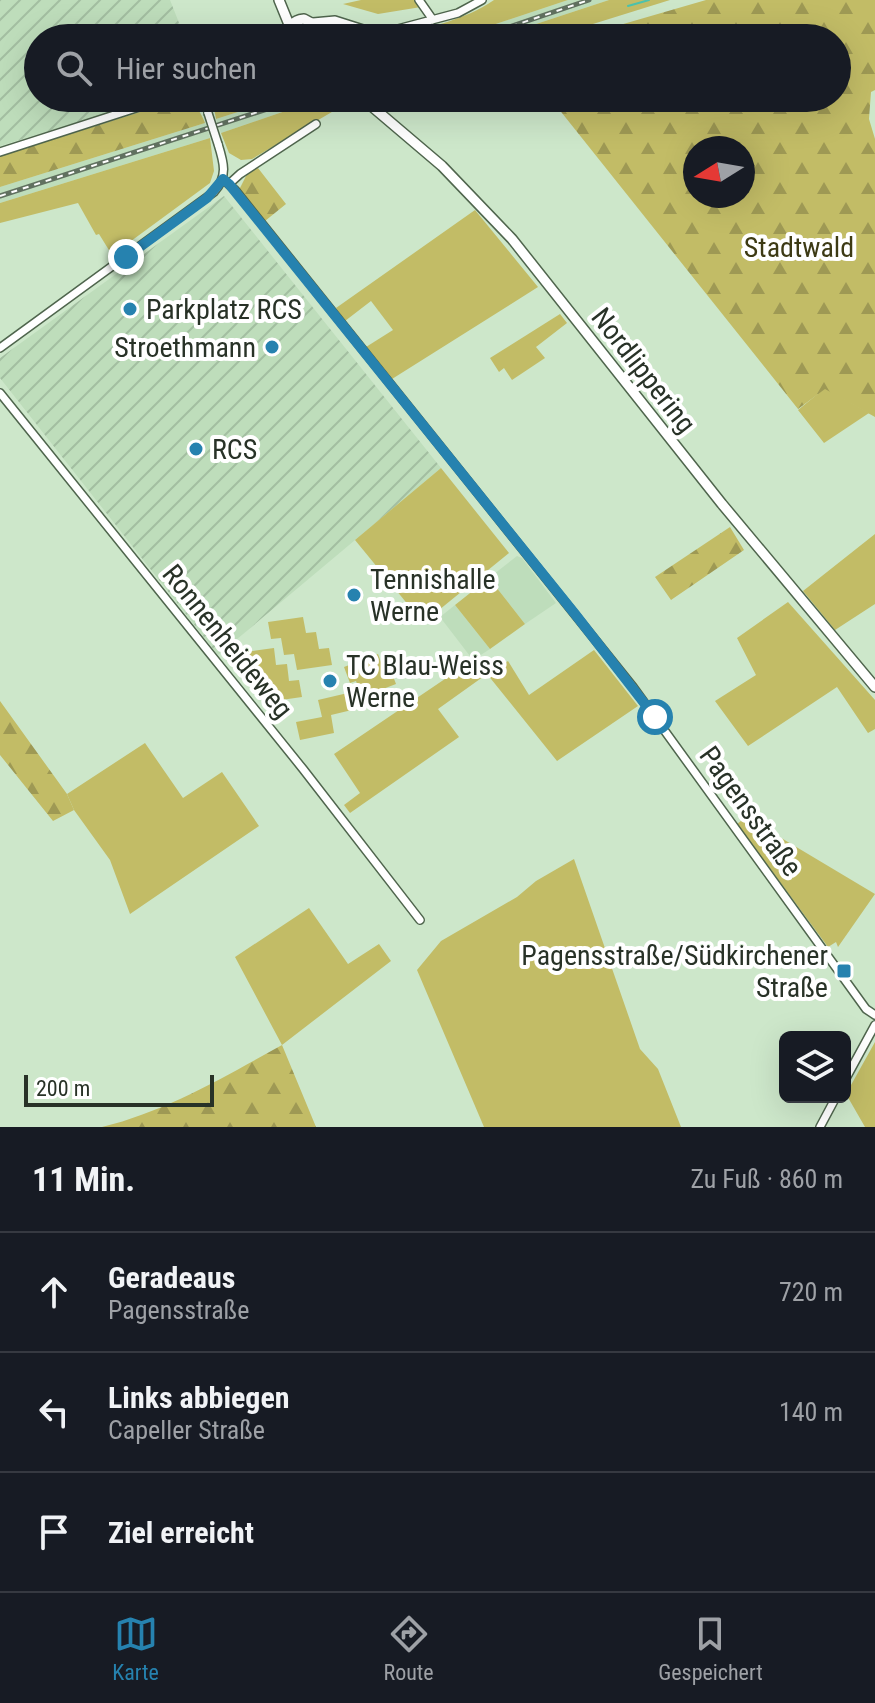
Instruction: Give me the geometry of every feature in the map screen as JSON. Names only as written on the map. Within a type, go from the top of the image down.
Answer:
[{"type":"main road","points":[[280,0],[299,20],[313,22]]},
{"type":"main road","points":[[280,0],[289,24]]},
{"type":"main road","points":[[294,24],[299,20]]},
{"type":"main road","name":"Nordlippering","points":[[377,112],[442,166],[512,239],[722,504],[875,687]]},
{"type":"street","points":[[419,0],[433,20]]},
{"type":"street","points":[[418,24],[458,13],[482,0]]},
{"type":"street","points":[[313,22],[335,20],[346,24]]},
{"type":"street","points":[[0,152],[124,112]]},
{"type":"street","points":[[208,112],[225,167],[226,182]]},
{"type":"street","points":[[0,348],[226,182],[316,124]]},
{"type":"street","name":"Pagensstraße","points":[[226,182],[633,687],[866,1009],[875,1015]]},
{"type":"street","name":"Ronnenheideweg","points":[[0,393],[303,769],[420,920]]},
{"type":"street","points":[[851,1069],[875,1025]]},
{"type":"street","points":[[820,1127],[833,1103]]},
{"type":"shaded area","points":[[0,0],[170,0],[179,24],[24,24],[24,112],[110,112],[0,146]]},
{"type":"shaded area","points":[[568,0],[609,0],[536,24],[496,24]]},
{"type":"shaded area","points":[[238,112],[282,112],[221,133],[216,119]]},
{"type":"shaded area","points":[[205,123],[210,138],[0,203],[0,187]]},
{"type":"shaded area","points":[[224,196],[441,468],[218,655],[0,378],[0,358]]},
{"type":"shaded area","points":[[517,556],[522,558],[556,603],[525,624],[489,578]]},
{"type":"shaded area","points":[[455,605],[490,649],[473,660],[440,617]]},
{"type":"green space","points":[[361,0],[416,0],[421,7],[378,14],[343,4]]},
{"type":"green space","points":[[494,0],[568,0],[496,24],[440,24]]},
{"type":"green space","points":[[609,0],[670,0],[593,24],[536,24]]},
{"type":"green space","name":"Stadtwald","points":[[706,0],[875,0],[875,90],[871,92],[869,119],[875,139],[875,417],[825,389],[798,409],[561,112],[851,112],[851,24],[623,24]]},
{"type":"green space","points":[[140,112],[199,112],[205,123],[0,187],[0,156]]},
{"type":"green space","points":[[215,112],[238,112],[216,119]]},
{"type":"green space","points":[[282,112],[332,112],[252,159],[241,160],[229,153],[221,133]]},
{"type":"green space","points":[[210,138],[214,171],[210,183],[112,255],[99,234],[96,235],[78,203],[0,223],[0,203]]},
{"type":"green space","points":[[258,168],[286,204],[265,221],[239,190],[249,170]]},
{"type":"green space","points":[[475,210],[538,287],[392,379],[366,347],[393,330],[371,301],[345,321],[336,308]]},
{"type":"green space","points":[[560,314],[567,323],[536,347],[545,358],[512,380],[504,368],[499,372],[490,358]]},
{"type":"green space","points":[[825,388],[869,413],[824,443],[798,410]]},
{"type":"green space","points":[[441,468],[509,553],[423,623],[355,540]]},
{"type":"green space","points":[[730,527],[744,550],[671,600],[655,577]]},
{"type":"green space","points":[[875,534],[875,604],[835,630],[803,591]]},
{"type":"green space","points":[[489,578],[525,624],[490,649],[455,605]]},
{"type":"green space","points":[[788,602],[875,700],[875,729],[868,733],[837,687],[748,746],[715,701],[756,675],[737,638]]},
{"type":"green space","points":[[303,617],[306,633],[316,632],[319,649],[329,648],[332,665],[297,670],[294,654],[284,655],[281,638],[271,639],[268,622]]},
{"type":"green space","points":[[274,648],[276,665],[287,664],[289,681],[299,680],[302,697],[267,702],[264,685],[254,687],[252,669],[241,671],[239,653]]},
{"type":"green space","points":[[594,650],[638,706],[557,761],[487,674],[438,709],[459,737],[350,813],[344,805],[360,793],[334,754],[473,660],[477,658],[488,674],[508,661],[529,695]]},
{"type":"green space","points":[[378,654],[384,670],[390,668],[396,684],[362,697],[356,681],[350,683],[344,667]]},
{"type":"green space","points":[[352,692],[356,709],[331,715],[334,733],[300,740],[296,722],[322,717],[318,700]]},
{"type":"green space","points":[[0,701],[67,794],[74,810],[53,821],[0,755]]},
{"type":"green space","points":[[145,743],[183,798],[222,772],[259,826],[130,914],[110,860],[74,810],[67,794]]},
{"type":"green space","points":[[746,817],[875,894],[838,947],[836,942],[828,947],[737,824]]},
{"type":"green space","points":[[574,859],[640,1049],[658,1069],[681,1127],[484,1127],[417,970],[441,941],[517,897],[536,881]]},
{"type":"green space","points":[[309,908],[348,964],[379,944],[391,961],[282,1045],[235,957]]},
{"type":"green space","points":[[875,1042],[875,1127],[865,1127],[851,1103],[851,1085]]},
{"type":"green space","points":[[282,1045],[316,1127],[102,1127],[172,1102]]},
{"type":"waterway","points":[[628,6],[649,0]]},
{"type":"railway","points":[[518,24],[589,0]]},
{"type":"railway","points":[[0,196],[258,112]]},
{"type":"place","name":"Parkplatz RCS","points":[[130,309]]},
{"type":"place","name":"Stroethmann","points":[[272,347]]},
{"type":"place","name":"RCS","points":[[196,449]]},
{"type":"place","name":"Tennishalle Werne","points":[[354,595]]},
{"type":"place","name":"TC Blau-Weiss Werne","points":[[330,681]]},
{"type":"place","name":"Pagensstraße/Südkirchener Straße","points":[[844,971]]},
{"type":"route","points":[[126,257],[207,198],[223,179],[229,184],[655,717]]}]
